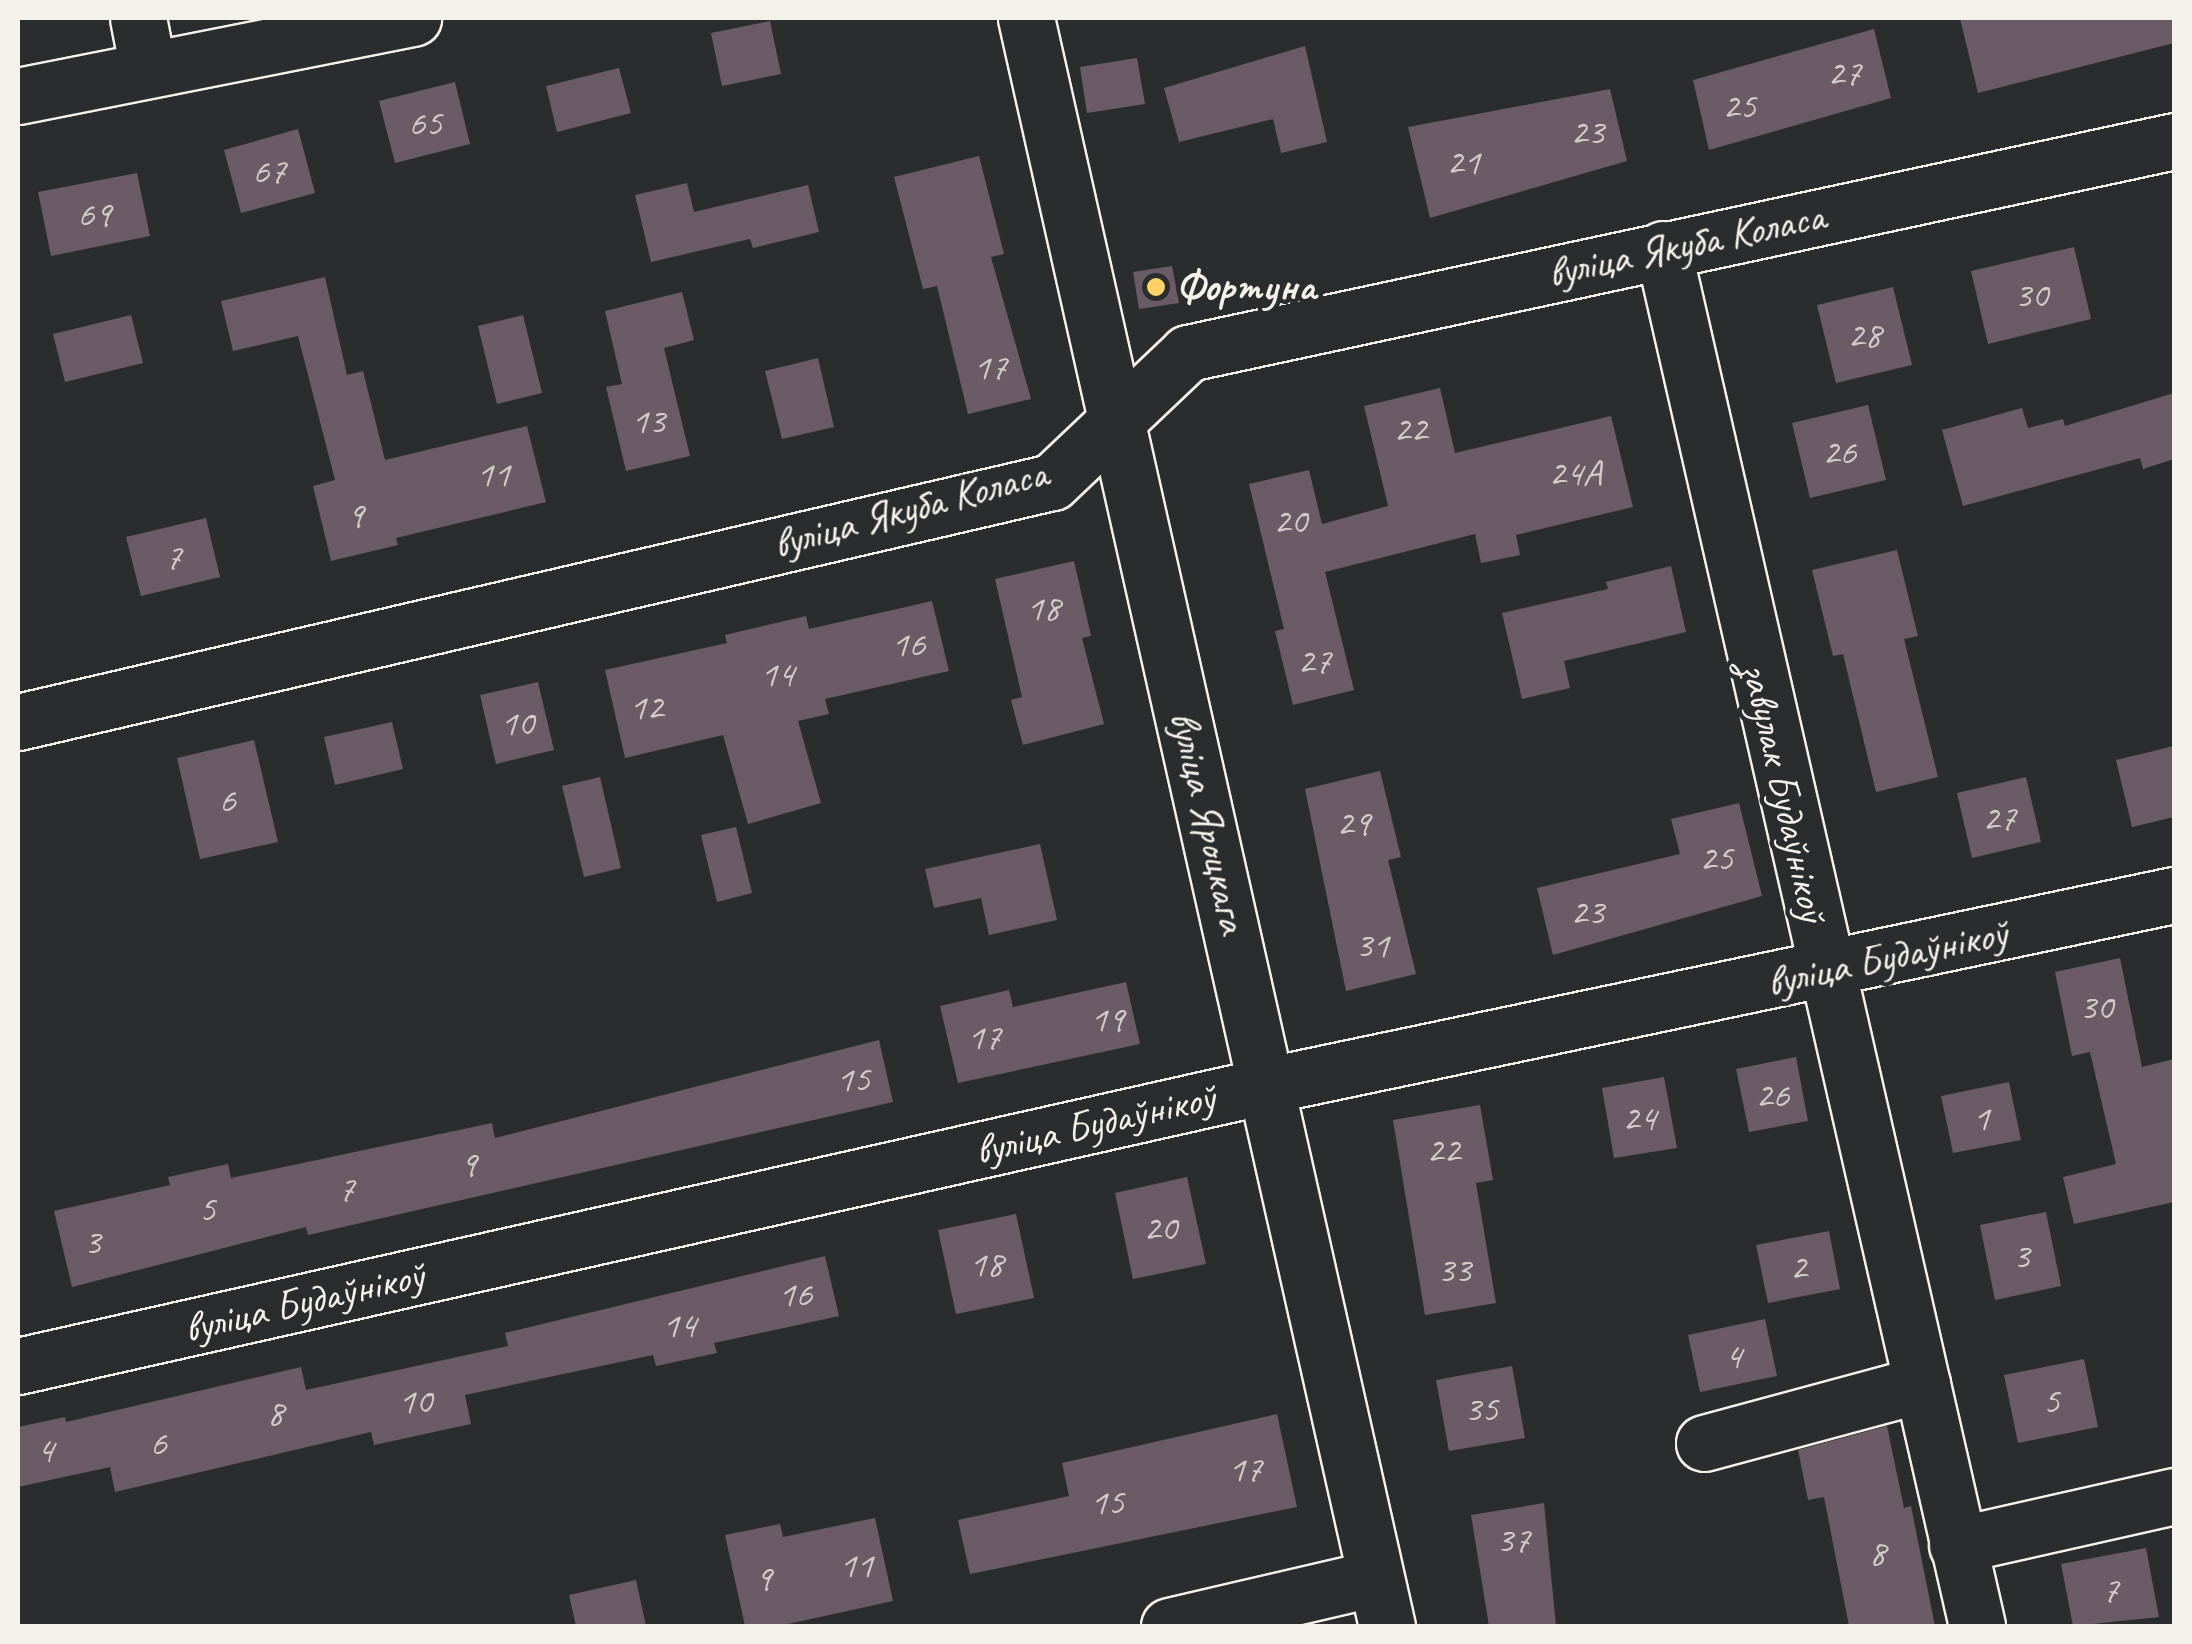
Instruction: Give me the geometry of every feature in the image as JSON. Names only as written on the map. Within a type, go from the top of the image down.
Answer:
[{"type":"street","points":[[18,96],[143,43],[413,18]]},
{"type":"street","name":"вуліца Яроцкага","points":[[1026,18],[1269,1084],[1381,1602]]},
{"type":"street","name":"вуліца Якуба Коласа","points":[[18,722],[1052,482],[1188,353],[2174,141]]},
{"type":"street","name":"завулак Будаўнікоў","points":[[1664,249],[1824,972],[1977,1626]]},
{"type":"street","name":"вуліца Будаўнікоў","points":[[18,1366],[1269,1084],[1824,972],[2174,895]]},
{"type":"street","points":[[1704,1443],[1922,1384]]},
{"type":"street","points":[[1958,1546],[2174,1496]]},
{"type":"street","points":[[1169,1626],[1381,1602]]},
{"type":"building","points":[[1960,18],[2174,18],[2174,43],[1978,93]]},
{"type":"building","points":[[770,21],[781,74],[722,86],[711,33]]},
{"type":"building","points":[[1874,29],[1891,98],[1709,150],[1693,80]]},
{"type":"building","points":[[1305,46],[1327,142],[1281,153],[1273,119],[1179,142],[1164,88]]},
{"type":"building","points":[[1137,58],[1145,104],[1087,113],[1080,67]]},
{"type":"building","points":[[619,68],[631,113],[557,132],[546,86]]},
{"type":"building","points":[[455,82],[470,144],[395,163],[379,101]]},
{"type":"building","points":[[1610,89],[1627,161],[1430,218],[1408,127]]},
{"type":"building","points":[[298,129],[315,193],[241,213],[224,150]]},
{"type":"building","points":[[979,156],[1004,254],[991,257],[1031,399],[968,414],[937,286],[923,289],[894,177]]},
{"type":"building","points":[[137,173],[150,236],[51,256],[38,192]]},
{"type":"building","points":[[687,183],[694,212],[808,185],[819,232],[753,248],[750,239],[651,262],[635,195]]},
{"type":"building","points":[[2074,247],[2091,319],[1988,344],[1971,271]]},
{"type":"building","name":"Фортуна","points":[[1172,266],[1179,303],[1139,309],[1133,272]]},
{"type":"building","points":[[325,277],[347,375],[363,371],[385,460],[527,426],[546,502],[396,538],[398,545],[331,561],[313,486],[335,480],[298,336],[233,351],[221,301]]},
{"type":"building","points":[[1893,287],[1912,365],[1836,383],[1817,305]]},
{"type":"building","points":[[682,292],[694,340],[664,348],[690,456],[626,471],[606,387],[622,384],[605,311]]},
{"type":"building","points":[[131,315],[143,363],[65,382],[53,334]]},
{"type":"building","points":[[523,315],[542,393],[497,404],[478,326]]},
{"type":"building","points":[[818,358],[834,427],[782,439],[765,371]]},
{"type":"building","points":[[1440,388],[1455,453],[1611,416],[1633,507],[1516,535],[1520,555],[1481,563],[1475,534],[1325,572],[1354,690],[1293,705],[1275,631],[1284,629],[1249,484],[1309,470],[1322,524],[1388,506],[1364,406]]},
{"type":"building","points":[[2174,393],[2174,459],[2143,469],[2140,458],[1963,506],[1942,430],[2022,408],[2028,428],[2063,419],[2065,426]]},
{"type":"building","points":[[1868,405],[1886,480],[1810,498],[1792,423]]},
{"type":"building","points":[[206,518],[220,577],[141,596],[126,537]]},
{"type":"building","points":[[1897,550],[1918,636],[1904,639],[1938,777],[1876,792],[1843,654],[1833,656],[1812,570]]},
{"type":"building","points":[[1074,561],[1091,636],[1082,638],[1104,724],[1023,745],[1011,700],[1022,697],[995,579]]},
{"type":"building","points":[[1671,566],[1686,632],[1564,661],[1570,688],[1522,699],[1502,613],[1608,589],[1606,582]]},
{"type":"building","points":[[932,601],[949,671],[825,699],[829,714],[798,721],[821,803],[748,824],[723,735],[625,758],[605,670],[727,643],[725,635],[806,616],[809,629]]},
{"type":"building","points":[[538,682],[554,750],[496,764],[480,695]]},
{"type":"building","points":[[392,722],[403,769],[335,785],[324,737]]},
{"type":"building","points":[[254,740],[278,842],[200,859],[177,758]]},
{"type":"building","points":[[2174,746],[2174,817],[2132,827],[2116,760]]},
{"type":"building","points":[[1380,771],[1401,857],[1388,860],[1416,974],[1346,991],[1305,789]]},
{"type":"building","points":[[600,777],[621,868],[584,877],[562,786]]},
{"type":"building","points":[[2026,777],[2041,842],[1972,858],[1957,793]]},
{"type":"building","points":[[1739,803],[1762,896],[1553,955],[1537,888],[1680,854],[1671,819]]},
{"type":"building","points":[[736,827],[752,893],[717,902],[701,835]]},
{"type":"building","points":[[1040,844],[1057,920],[989,935],[981,898],[934,908],[925,869]]},
{"type":"building","points":[[2120,958],[2142,1067],[2174,1059],[2174,1202],[2074,1224],[2063,1177],[2116,1164],[2090,1052],[2072,1056],[2055,972]]},
{"type":"building","points":[[1126,982],[1140,1044],[958,1083],[940,1006],[1009,990],[1013,1007]]},
{"type":"building","points":[[879,1040],[893,1102],[308,1235],[306,1227],[72,1287],[54,1211],[170,1185],[168,1177],[228,1164],[231,1178],[492,1123],[495,1138]]},
{"type":"building","points":[[1796,1057],[1808,1121],[1749,1132],[1736,1069]]},
{"type":"building","points":[[1664,1077],[1677,1148],[1614,1158],[1602,1088]]},
{"type":"building","points":[[2009,1082],[2021,1140],[1953,1153],[1941,1096]]},
{"type":"building","points":[[1480,1105],[1493,1180],[1476,1183],[1496,1303],[1425,1315],[1393,1120]]},
{"type":"building","points":[[1187,1177],[1206,1264],[1133,1279],[1115,1193]]},
{"type":"building","points":[[2046,1212],[2061,1286],[1995,1300],[1980,1225]]},
{"type":"building","points":[[1016,1214],[1034,1298],[956,1314],[938,1230]]},
{"type":"building","points":[[1829,1231],[1840,1289],[1768,1303],[1756,1245]]},
{"type":"building","points":[[825,1256],[839,1316],[714,1343],[717,1353],[656,1366],[653,1355],[465,1395],[471,1424],[374,1445],[371,1432],[115,1492],[110,1467],[18,1487],[18,1427],[65,1417],[66,1422],[301,1367],[306,1390],[508,1346],[505,1333]]},
{"type":"building","points":[[1765,1319],[1777,1376],[1700,1392],[1688,1335]]},
{"type":"building","points":[[2084,1359],[2098,1427],[2018,1443],[2004,1375]]},
{"type":"building","points":[[1512,1366],[1525,1438],[1449,1451],[1436,1380]]},
{"type":"building","points":[[1277,1414],[1297,1507],[970,1574],[958,1520],[1069,1496],[1062,1463]]},
{"type":"building","points":[[1887,1426],[1904,1508],[1911,1506],[1935,1626],[1849,1626],[1824,1497],[1808,1500],[1798,1450]]},
{"type":"building","points":[[1544,1503],[1556,1626],[1489,1626],[1471,1515]]},
{"type":"building","points":[[875,1518],[893,1601],[779,1626],[745,1626],[725,1535],[780,1524],[783,1537]]},
{"type":"building","points":[[2146,1548],[2159,1617],[2073,1626],[2061,1564]]},
{"type":"building","points":[[636,1580],[646,1626],[576,1626],[569,1595]]},
{"type":"place","name":"Фортуна","points":[[1156,287]]}]
